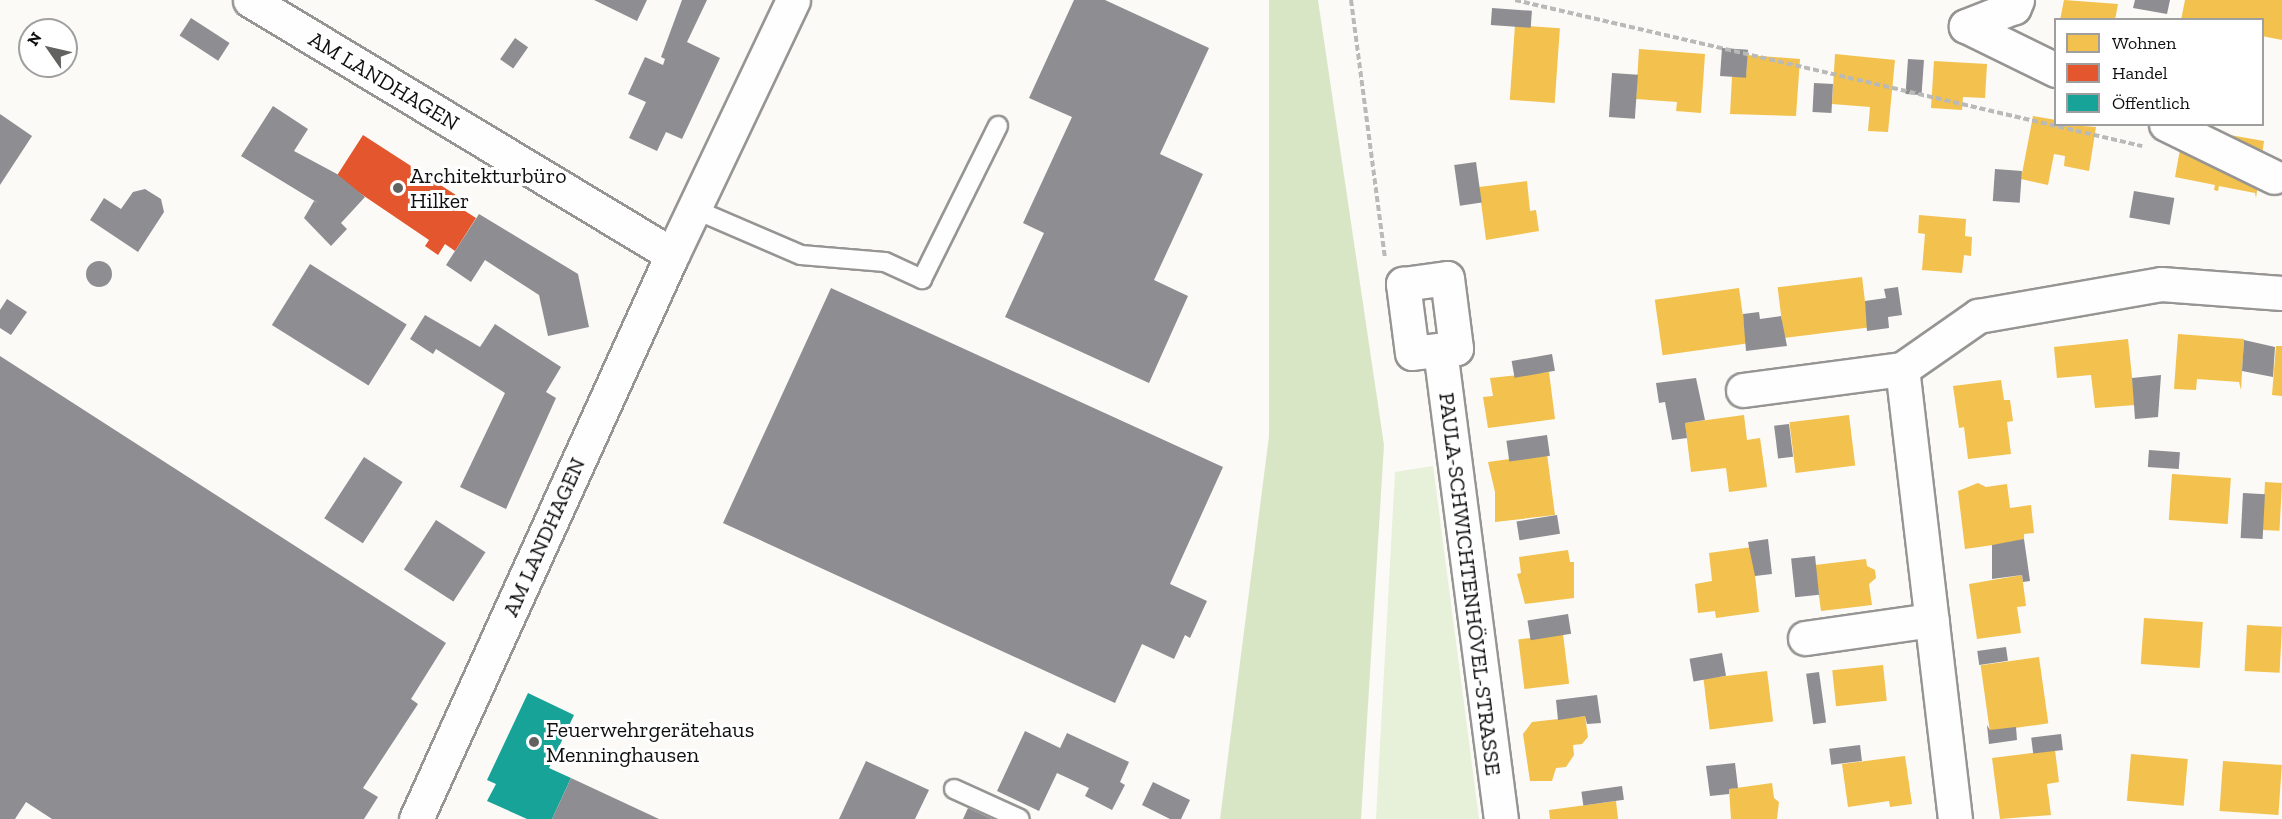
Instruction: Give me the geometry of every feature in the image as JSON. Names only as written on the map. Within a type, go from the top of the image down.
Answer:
[{"type":"street","name":"AM LANDHAGEN","points":[[250,0],[672,255]]},
{"type":"street","name":"AM LANDHAGEN","points":[[416,819],[672,255],[793,0]]},
{"type":"street","points":[[2016,0],[2014,7],[1966,26],[2054,70]]},
{"type":"street","points":[[2156,136],[2274,177]]},
{"type":"street","points":[[1447,278],[1456,348],[1440,350],[1412,353],[1403,284],[1447,278]]},
{"type":"street","points":[[1743,390],[1902,369],[1978,316],[2161,284],[2282,293]]},
{"type":"street","name":"PAULA-SCHWICHTENHÖVEL-STRASSE","points":[[1440,350],[1501,819]]},
{"type":"street","points":[[1902,369],[1955,819]]},
{"type":"street","points":[[1805,638],[1932,620]]},
{"type":"lane","points":[[694,209],[801,255],[885,262],[922,279],[998,126]]},
{"type":"lane","points":[[954,789],[1020,819]]},
{"type":"path","points":[[1351,0],[1386,260],[1403,284]]},
{"type":"path","points":[[1515,0],[2054,114]]},
{"type":"path","points":[[2109,126],[2156,136]]},
{"type":"green space","points":[[1269,0],[1318,0],[1384,445],[1361,819],[1220,819],[1269,436]]},
{"type":"green space","points":[[1433,466],[1479,819],[1376,819],[1395,472]]},
{"type":"building: Wohnen","points":[[2064,0],[2118,4],[2115,18],[2060,18]]},
{"type":"building: Wohnen","points":[[2185,0],[2282,0],[2282,40],[2264,36],[2264,18],[2181,18]]},
{"type":"building: Wohnen","points":[[1515,25],[1560,28],[1555,103],[1510,100]]},
{"type":"building: Wohnen","points":[[1639,49],[1705,54],[1701,113],[1676,111],[1677,102],[1636,99]]},
{"type":"building: Wohnen","points":[[1835,54],[1895,60],[1888,132],[1868,131],[1870,107],[1832,104]]},
{"type":"building: Wohnen","points":[[1747,55],[1800,59],[1796,116],[1730,114],[1732,77],[1746,77]]},
{"type":"building: Wohnen","points":[[1934,61],[1987,64],[1985,98],[1963,97],[1962,110],[1931,108]]},
{"type":"building: Wohnen","points":[[2033,116],[2054,120],[2054,126],[2096,127],[2089,171],[2064,166],[2065,156],[2054,154],[2048,185],[2021,179]]},
{"type":"building: Wohnen","points":[[2184,127],[2264,141],[2256,198],[2255,193],[2219,186],[2218,191],[2214,190],[2215,185],[2175,177]]},
{"type":"building: Wohnen","points":[[1527,181],[1530,211],[1536,210],[1539,231],[1486,240],[1479,187]]},
{"type":"building: Wohnen","points":[[1919,215],[1966,219],[1965,236],[1972,237],[1971,256],[1964,255],[1962,273],[1922,270],[1925,234],[1918,233]]},
{"type":"building: Wohnen","points":[[1862,277],[1868,328],[1784,338],[1778,287]]},
{"type":"building: Wohnen","points":[[1739,288],[1747,343],[1663,355],[1655,300]]},
{"type":"building: Wohnen","points":[[2178,334],[2244,339],[2241,390],[2239,382],[2197,379],[2196,390],[2174,389]]},
{"type":"building: Wohnen","points":[[2128,339],[2135,405],[2095,408],[2091,375],[2057,378],[2054,347]]},
{"type":"building: Wohnen","points":[[2276,346],[2282,346],[2282,396],[2272,395]]},
{"type":"building: Wohnen","points":[[1549,372],[1555,419],[1488,428],[1483,397],[1493,396],[1490,378]]},
{"type":"building: Wohnen","points":[[2001,380],[2004,400],[2010,400],[2013,421],[2007,422],[2011,454],[1968,459],[1964,427],[1959,428],[1953,386]]},
{"type":"building: Wohnen","points":[[1744,415],[1747,440],[1760,438],[1767,487],[1729,492],[1726,468],[1691,472],[1685,423]]},
{"type":"building: Wohnen","points":[[1849,415],[1855,466],[1796,473],[1789,422]]},
{"type":"building: Wohnen","points":[[1547,454],[1555,515],[1495,522],[1495,492],[1488,462]]},
{"type":"building: Wohnen","points":[[2172,474],[2231,478],[2228,524],[2169,520]]},
{"type":"building: Wohnen","points":[[2265,482],[2282,483],[2279,531],[2262,530]]},
{"type":"building: Wohnen","points":[[1978,483],[1986,487],[2007,484],[2010,508],[2031,505],[2034,533],[2024,534],[2024,539],[2014,542],[1965,549],[1958,491]]},
{"type":"building: Wohnen","points":[[1752,547],[1759,612],[1716,618],[1715,611],[1698,613],[1695,584],[1712,581],[1709,553]]},
{"type":"building: Wohnen","points":[[1568,550],[1570,562],[1574,562],[1574,598],[1525,604],[1517,574],[1521,573],[1519,557]]},
{"type":"building: Wohnen","points":[[1866,559],[1867,566],[1875,570],[1876,578],[1869,584],[1872,605],[1821,611],[1815,565]]},
{"type":"building: Wohnen","points":[[2022,575],[2026,606],[2017,607],[2021,633],[1977,639],[1969,584]]},
{"type":"building: Wohnen","points":[[2144,618],[2203,622],[2200,668],[2141,664]]},
{"type":"building: Wohnen","points":[[2247,625],[2282,627],[2280,673],[2245,671]]},
{"type":"building: Wohnen","points":[[1563,634],[1569,684],[1524,689],[1518,639]]},
{"type":"building: Wohnen","points":[[2039,657],[2048,723],[1990,732],[1981,665]]},
{"type":"building: Wohnen","points":[[1883,665],[1887,701],[1836,706],[1832,670]]},
{"type":"building: Wohnen","points":[[1767,671],[1773,722],[1710,729],[1703,679]]},
{"type":"building: Wohnen","points":[[1585,716],[1588,737],[1582,744],[1573,745],[1574,755],[1566,767],[1556,768],[1552,781],[1530,781],[1523,734],[1532,722]]},
{"type":"building: Wohnen","points":[[2055,750],[2059,782],[2047,784],[2051,815],[2000,819],[1992,758]]},
{"type":"building: Wohnen","points":[[2131,754],[2188,759],[2184,806],[2127,801]]},
{"type":"building: Wohnen","points":[[1905,756],[1912,804],[1890,807],[1889,801],[1848,807],[1842,764]]},
{"type":"building: Wohnen","points":[[2223,761],[2282,765],[2278,815],[2220,811]]},
{"type":"building: Wohnen","points":[[1772,783],[1774,798],[1779,802],[1777,819],[1731,819],[1729,789]]},
{"type":"building: Wohnen","points":[[1616,801],[1618,819],[1550,819],[1549,810]]},
{"type":"building: Handel","name":"Architekturbüro Hilker","points":[[363,135],[459,197],[454,204],[476,218],[455,251],[445,244],[438,255],[425,246],[429,240],[336,177]]},
{"type":"building: Öffentlich","name":"Feuerwehrgerätehaus Menninghausen","points":[[528,693],[574,715],[549,768],[571,778],[552,819],[527,819],[487,801],[496,784],[487,780]]},
{"type":"building: Industrie","points":[[594,0],[647,0],[637,21]]},
{"type":"building: Industrie","points":[[682,0],[707,0],[687,42],[720,58],[682,139],[666,132],[657,151],[629,138],[646,102],[628,94],[645,57],[663,65],[665,59],[661,57]]},
{"type":"building: Industrie","points":[[1074,0],[1105,0],[1209,48],[1160,154],[1203,174],[1154,280],[1188,296],[1149,383],[1005,317],[1044,233],[1023,223],[1072,117],[1029,98]]},
{"type":"building: Industrie","points":[[2135,0],[2170,0],[2167,14],[2133,8]]},
{"type":"building: Industrie","points":[[1492,8],[1532,11],[1531,28],[1491,25]]},
{"type":"building: Industrie","points":[[191,18],[230,43],[218,61],[180,36]]},
{"type":"building: Industrie","points":[[515,38],[528,47],[513,68],[500,59]]},
{"type":"building: Industrie","points":[[1722,48],[1748,50],[1746,78],[1720,76]]},
{"type":"building: Industrie","points":[[1908,59],[1924,60],[1922,95],[1906,94]]},
{"type":"building: Industrie","points":[[1612,73],[1638,75],[1635,119],[1609,117]]},
{"type":"building: Industrie","points":[[1814,83],[1833,84],[1831,113],[1812,112]]},
{"type":"building: Industrie","points":[[273,106],[308,129],[294,151],[337,174],[365,197],[341,223],[347,229],[331,246],[304,218],[314,201],[318,203],[241,156]]},
{"type":"building: Industrie","points":[[0,114],[32,136],[0,185]]},
{"type":"building: Industrie","points":[[1476,162],[1482,203],[1460,206],[1454,165]]},
{"type":"building: Industrie","points":[[1995,169],[2022,171],[2020,203],[1993,201]]},
{"type":"building: Industrie","points":[[145,189],[161,199],[164,212],[138,252],[90,220],[104,198],[121,209],[133,192]]},
{"type":"building: Industrie","points":[[2134,191],[2174,198],[2170,225],[2129,218]]},
{"type":"building: Industrie","points":[[479,214],[578,274],[589,327],[548,336],[539,295],[485,260],[471,282],[446,265]]},
{"type":"building: Industrie","points":[[99,261],[108,265],[112,274],[108,283],[99,287],[90,283],[86,274],[90,265]]},
{"type":"building: Industrie","points":[[310,264],[407,324],[369,385],[272,325]]},
{"type":"building: Industrie","points":[[1898,287],[1902,315],[1888,317],[1889,328],[1867,331],[1865,301],[1886,298],[1884,289]]},
{"type":"building: Industrie","points":[[831,288],[1223,467],[1170,584],[1207,601],[1190,638],[1185,635],[1174,659],[1142,644],[1115,703],[723,523]]},
{"type":"building: Industrie","points":[[7,299],[27,312],[11,335],[0,328],[0,310]]},
{"type":"building: Industrie","points":[[1759,312],[1760,319],[1781,316],[1787,346],[1746,351],[1743,314]]},
{"type":"building: Industrie","points":[[425,315],[480,347],[495,324],[561,367],[546,392],[556,398],[506,509],[460,487],[505,393],[436,349],[433,354],[410,339]]},
{"type":"building: Industrie","points":[[2244,340],[2275,347],[2273,377],[2242,371]]},
{"type":"building: Industrie","points":[[1552,354],[1555,371],[1515,378],[1512,361]]},
{"type":"building: Industrie","points":[[0,356],[446,643],[411,699],[418,704],[363,788],[378,797],[364,819],[52,819],[26,802],[15,819],[0,819]]},
{"type":"building: Industrie","points":[[2161,375],[2158,417],[2135,419],[2132,378]]},
{"type":"building: Industrie","points":[[1696,378],[1705,420],[1685,423],[1687,438],[1672,440],[1665,402],[1659,403],[1656,383]]},
{"type":"building: Industrie","points":[[1789,424],[1793,457],[1778,459],[1774,426]]},
{"type":"building: Industrie","points":[[1547,435],[1550,456],[1509,462],[1506,441]]},
{"type":"building: Industrie","points":[[2149,450],[2180,452],[2179,469],[2148,467]]},
{"type":"building: Industrie","points":[[364,457],[403,482],[363,543],[324,518]]},
{"type":"building: Industrie","points":[[2243,493],[2265,494],[2263,539],[2241,538]]},
{"type":"building: Industrie","points":[[1557,515],[1560,534],[1519,540],[1517,521]]},
{"type":"building: Industrie","points":[[436,520],[485,552],[453,602],[404,569]]},
{"type":"building: Industrie","points":[[1768,539],[1772,574],[1755,576],[1748,542]]},
{"type":"building: Industrie","points":[[2024,539],[2030,581],[2023,582],[2022,575],[1992,579],[1992,545]]},
{"type":"building: Industrie","points":[[1815,556],[1819,595],[1795,597],[1791,559]]},
{"type":"building: Industrie","points":[[1568,614],[1571,634],[1531,640],[1528,620]]},
{"type":"building: Industrie","points":[[2006,647],[2008,661],[1979,665],[1977,651]]},
{"type":"building: Industrie","points":[[1722,653],[1726,676],[1693,681],[1690,659]]},
{"type":"building: Industrie","points":[[1819,672],[1826,723],[1813,724],[1806,674]]},
{"type":"building: Industrie","points":[[1597,695],[1601,723],[1587,724],[1585,716],[1558,720],[1556,700]]},
{"type":"building: Industrie","points":[[1987,725],[1990,730],[2016,727],[2017,740],[1989,744]]},
{"type":"building: Industrie","points":[[1025,731],[1060,748],[1067,733],[1129,762],[1120,782],[1125,785],[1112,810],[1085,796],[1089,788],[1057,773],[1039,811],[997,791]]},
{"type":"building: Industrie","points":[[2061,734],[2063,750],[2033,754],[2031,738]]},
{"type":"building: Industrie","points":[[1860,745],[1862,761],[1831,765],[1829,749]]},
{"type":"building: Industrie","points":[[866,761],[929,790],[915,819],[839,819]]},
{"type":"building: Industrie","points":[[1735,763],[1738,788],[1729,789],[1729,794],[1710,796],[1706,766]]},
{"type":"building: Industrie","points":[[571,778],[659,819],[552,819]]},
{"type":"building: Industrie","points":[[1153,782],[1190,800],[1181,819],[1170,819],[1142,805]]},
{"type":"building: Industrie","points":[[1622,786],[1624,800],[1583,806],[1581,792]]},
{"type":"building: Industrie","points":[[968,808],[992,819],[963,819]]},
{"type":"place","name":"Architekturbüro Hilker","points":[[398,188]]},
{"type":"place","name":"Feuerwehrgerätehaus Menninghausen","points":[[534,742]]}]
